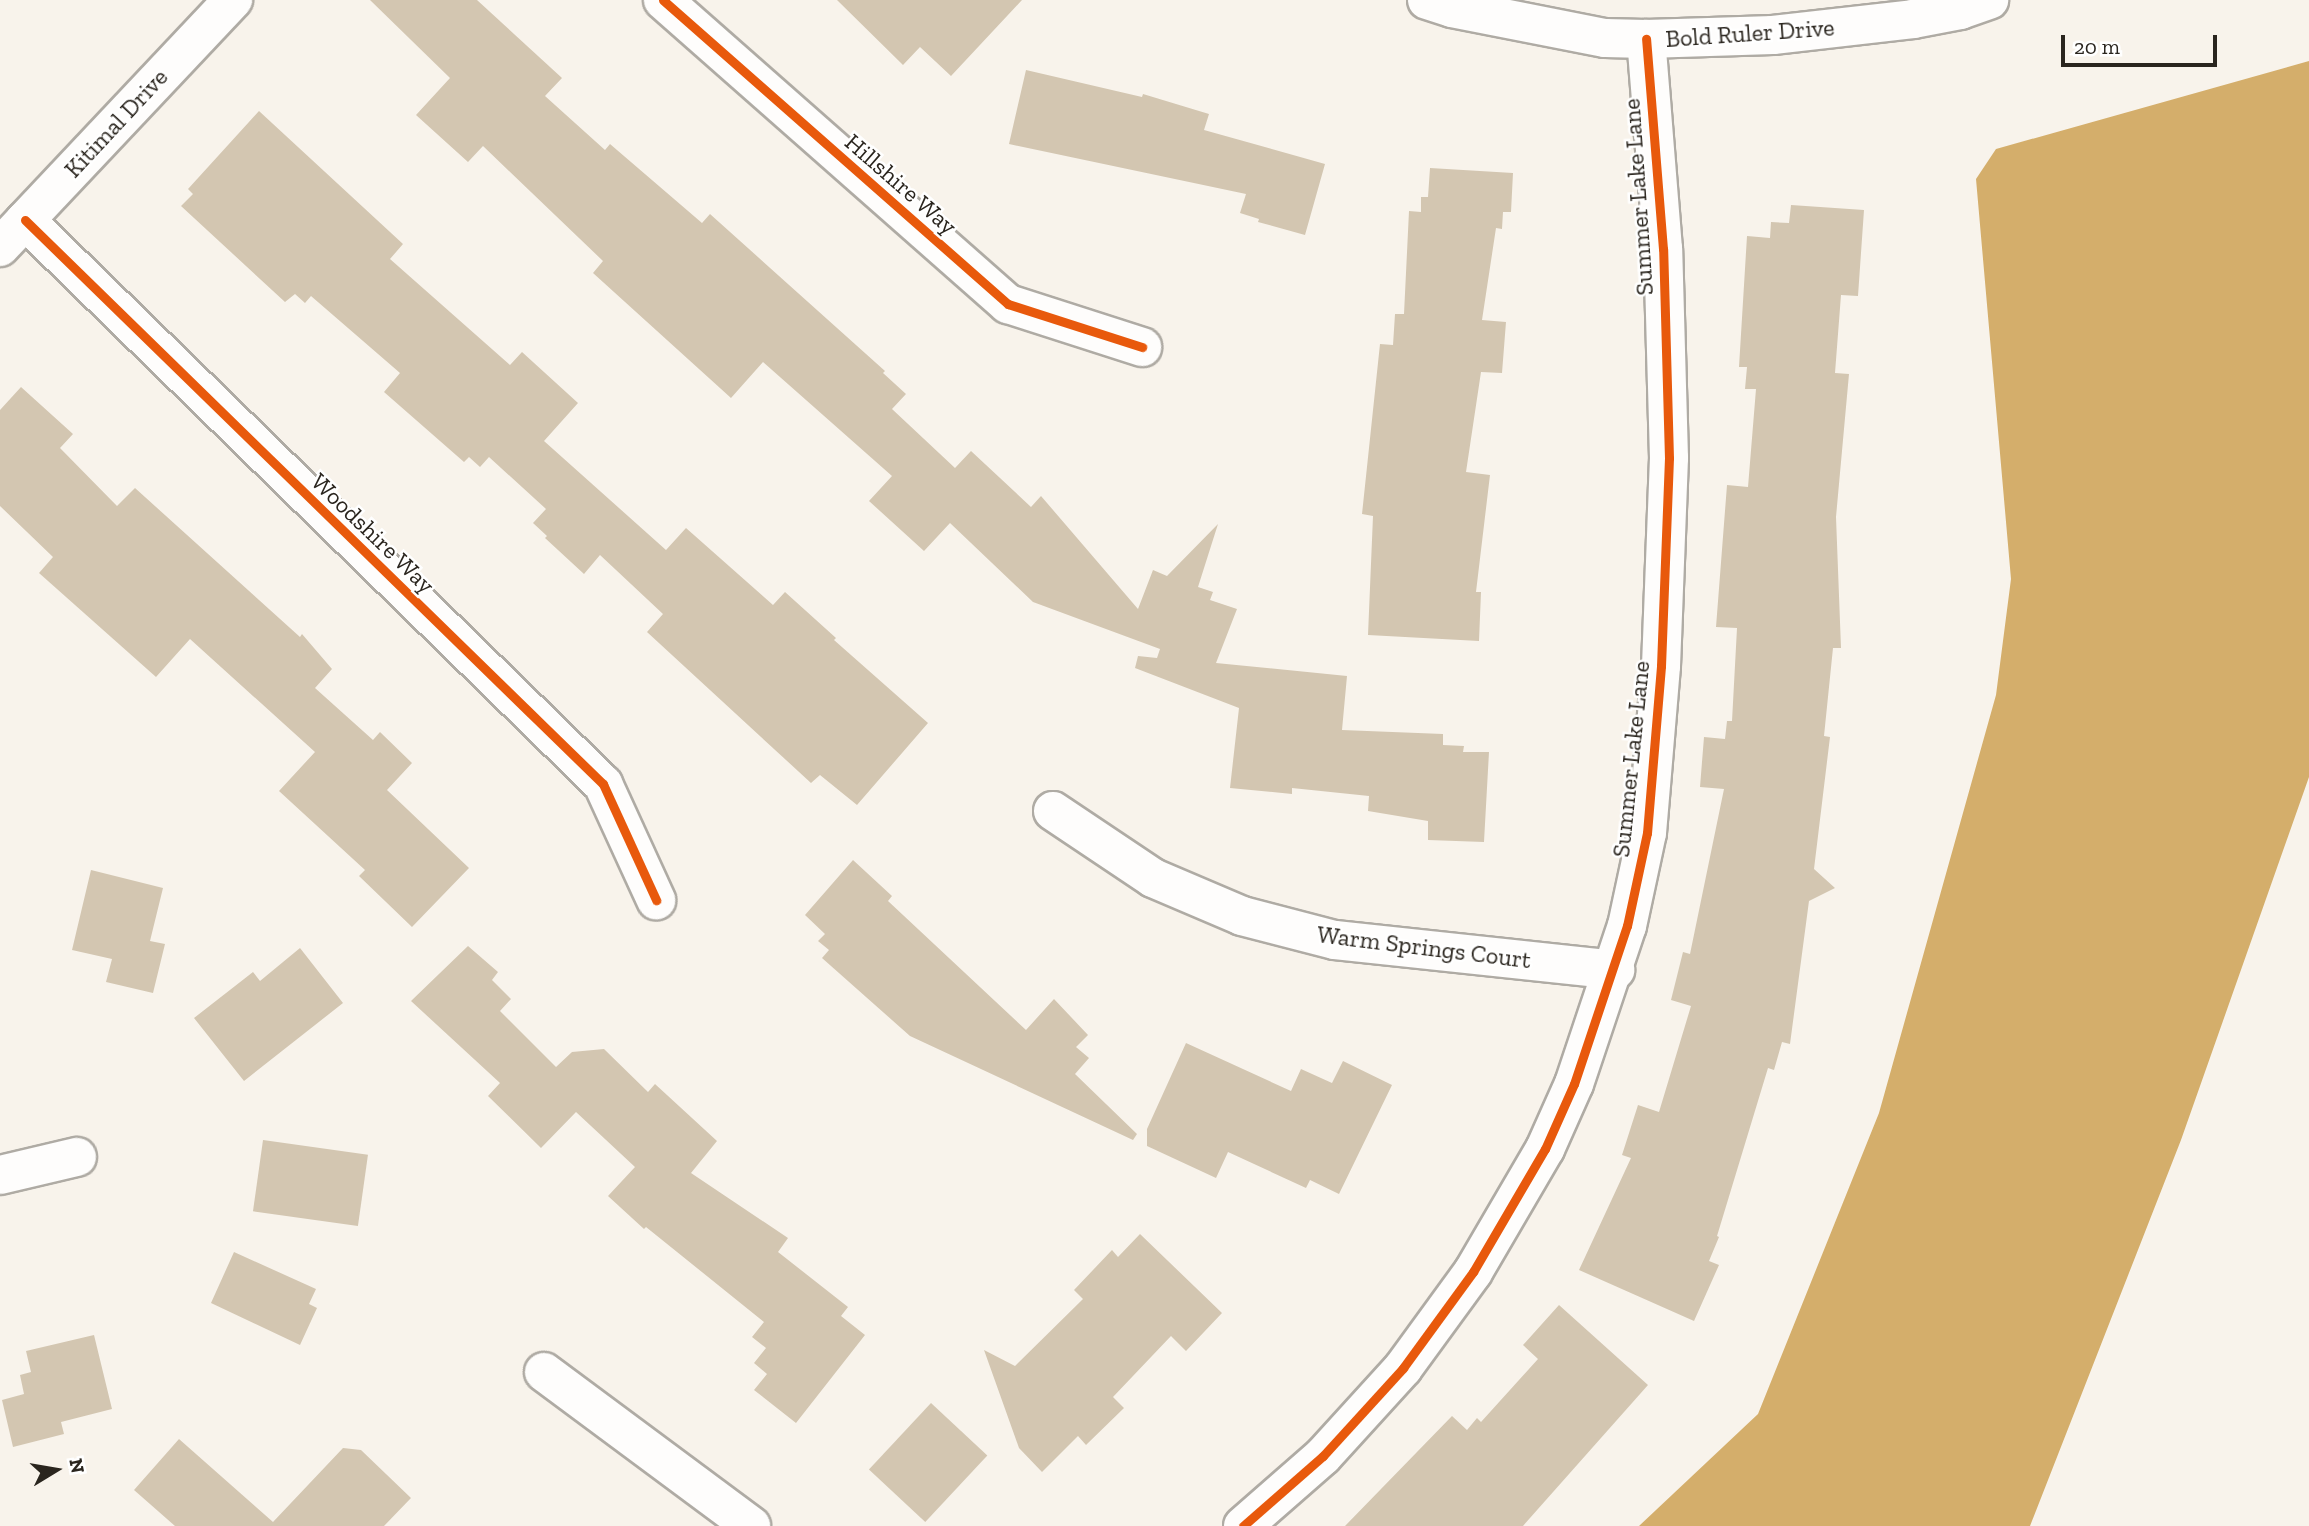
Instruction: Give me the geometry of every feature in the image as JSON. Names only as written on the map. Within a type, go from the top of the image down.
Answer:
[{"type":"street","name":"Kitimal Drive","points":[[12,234],[233,0]]},
{"type":"street","name":"Hillshire Way","points":[[663,0],[1008,304],[1142,347]]},
{"type":"street","name":"Bold Ruler Drive","points":[[1427,0],[1452,8],[1605,38],[1646,39],[1773,36],[1969,4]]},
{"type":"street","name":"Summer Lake Lane","points":[[1242,1526],[1323,1456],[1403,1368],[1473,1272],[1545,1149],[1574,1084],[1615,970],[1647,833],[1661,666],[1669,458],[1664,248],[1646,39]]},
{"type":"street","name":"Woodshire Way","points":[[12,234],[603,784],[656,900]]},
{"type":"street","name":"Warm Springs Court","points":[[1053,811],[1153,878],[1242,916],[1335,940],[1615,970]]},
{"type":"street","points":[[0,1175],[77,1157]]},
{"type":"street","points":[[544,1372],[751,1526]]},
{"type":"shaded area","points":[[2309,61],[2309,777],[2181,1140],[2030,1526],[1639,1526],[1758,1414],[1879,1113],[1996,695],[2011,579],[1976,179],[1996,149]]},
{"type":"building","points":[[370,0],[477,0],[562,78],[545,96],[605,150],[610,144],[702,223],[710,214],[885,371],[883,373],[906,394],[892,409],[955,468],[971,451],[1031,507],[1041,496],[1138,609],[1153,570],[1167,576],[1218,524],[1198,587],[1213,592],[1210,600],[1237,609],[1216,663],[1347,676],[1342,730],[1443,734],[1443,745],[1464,746],[1463,752],[1489,752],[1484,842],[1428,840],[1428,821],[1368,811],[1369,796],[1292,788],[1292,794],[1230,788],[1239,708],[1135,668],[1138,656],[1157,658],[1160,649],[1033,602],[950,523],[924,551],[869,501],[892,476],[763,362],[731,398],[593,273],[603,261],[483,146],[468,162],[416,115],[450,78]]},
{"type":"building","points":[[837,0],[1022,0],[951,76],[920,47],[903,65]]},
{"type":"building","points":[[1026,70],[1142,97],[1143,94],[1209,114],[1204,130],[1325,164],[1305,235],[1258,222],[1259,219],[1240,213],[1246,194],[1009,144]]},
{"type":"building","points":[[259,111],[403,244],[390,259],[510,365],[522,352],[578,403],[544,441],[666,550],[686,528],[773,605],[785,592],[836,638],[834,640],[928,723],[857,805],[820,775],[811,783],[647,632],[663,614],[600,555],[584,574],[545,538],[547,536],[533,523],[546,509],[489,457],[480,467],[469,457],[464,462],[384,392],[400,373],[311,296],[305,303],[295,294],[285,302],[181,206],[193,194],[188,189]]},
{"type":"building","points":[[1430,168],[1513,173],[1511,212],[1503,212],[1502,229],[1496,228],[1482,320],[1506,322],[1502,373],[1481,372],[1466,472],[1490,475],[1476,592],[1481,592],[1479,641],[1368,635],[1373,516],[1362,514],[1380,344],[1393,345],[1395,314],[1404,314],[1409,211],[1421,212],[1421,197],[1428,197]]},
{"type":"building","points":[[1791,205],[1864,210],[1858,296],[1841,295],[1835,373],[1849,374],[1836,517],[1841,648],[1833,648],[1824,736],[1830,737],[1814,869],[1835,888],[1809,901],[1790,1044],[1782,1042],[1774,1070],[1768,1068],[1717,1236],[1719,1237],[1709,1261],[1719,1265],[1694,1321],[1579,1270],[1631,1158],[1622,1155],[1638,1105],[1659,1112],[1691,1006],[1671,1000],[1683,952],[1690,954],[1724,789],[1700,787],[1704,737],[1725,739],[1727,721],[1732,721],[1737,628],[1716,627],[1727,485],[1748,487],[1756,389],[1745,389],[1747,367],[1739,367],[1747,236],[1770,238],[1771,222],[1789,223]]},
{"type":"building","points":[[21,387],[73,434],[60,448],[117,506],[135,488],[300,637],[302,634],[332,669],[315,688],[373,740],[380,732],[412,763],[387,790],[469,868],[412,927],[359,876],[365,870],[279,791],[315,752],[190,639],[156,677],[39,573],[53,557],[0,506],[0,410]]},
{"type":"building","points":[[853,860],[892,896],[888,901],[1026,1030],[1054,999],[1088,1035],[1076,1047],[1089,1058],[1075,1074],[1137,1134],[1133,1140],[910,1036],[822,958],[829,950],[818,941],[825,934],[805,915]]},
{"type":"building","points":[[91,870],[163,888],[150,941],[165,944],[153,993],[106,982],[112,959],[72,950]]},
{"type":"building","points":[[468,946],[498,972],[492,980],[511,999],[500,1011],[556,1067],[572,1052],[604,1049],[648,1092],[655,1084],[717,1141],[691,1173],[788,1238],[778,1252],[848,1307],[841,1316],[865,1335],[796,1423],[754,1390],[767,1374],[754,1363],[766,1348],[752,1337],[764,1322],[646,1227],[644,1229],[608,1196],[635,1167],[576,1112],[541,1148],[488,1096],[500,1083],[411,1001]]},
{"type":"building","points":[[300,948],[343,1003],[244,1081],[194,1018],[253,972],[260,981]]},
{"type":"building","points":[[1186,1043],[1291,1091],[1301,1069],[1332,1083],[1343,1061],[1392,1085],[1339,1194],[1310,1180],[1306,1188],[1228,1152],[1216,1178],[1147,1146],[1147,1129]]},
{"type":"building","points":[[263,1140],[368,1155],[358,1226],[253,1211]]},
{"type":"building","points":[[1140,1234],[1222,1313],[1186,1351],[1171,1336],[1113,1397],[1124,1408],[1086,1445],[1078,1436],[1042,1472],[1019,1448],[984,1350],[1015,1366],[1083,1299],[1074,1290],[1112,1250],[1118,1257]]},
{"type":"building","points":[[234,1252],[316,1289],[309,1304],[317,1308],[300,1345],[211,1303]]},
{"type":"building","points":[[1559,1305],[1648,1385],[1523,1526],[1345,1526],[1452,1416],[1467,1430],[1477,1418],[1481,1422],[1538,1359],[1523,1345]]},
{"type":"building","points":[[94,1335],[112,1409],[61,1422],[64,1434],[13,1447],[2,1400],[24,1394],[20,1375],[31,1372],[26,1351]]},
{"type":"building","points":[[931,1403],[987,1456],[925,1522],[869,1470]]},
{"type":"building","points":[[179,1439],[273,1522],[343,1448],[361,1450],[411,1498],[384,1526],[175,1526],[134,1490]]},
{"type":"cycle path","points":[[663,0],[1008,304],[1142,347]]},
{"type":"cycle path","points":[[1243,1526],[1323,1456],[1403,1368],[1473,1272],[1545,1149],[1574,1084],[1627,926],[1647,833],[1661,666],[1669,458],[1663,249],[1646,39]]},
{"type":"cycle path","points":[[25,220],[603,784],[656,900]]}]
